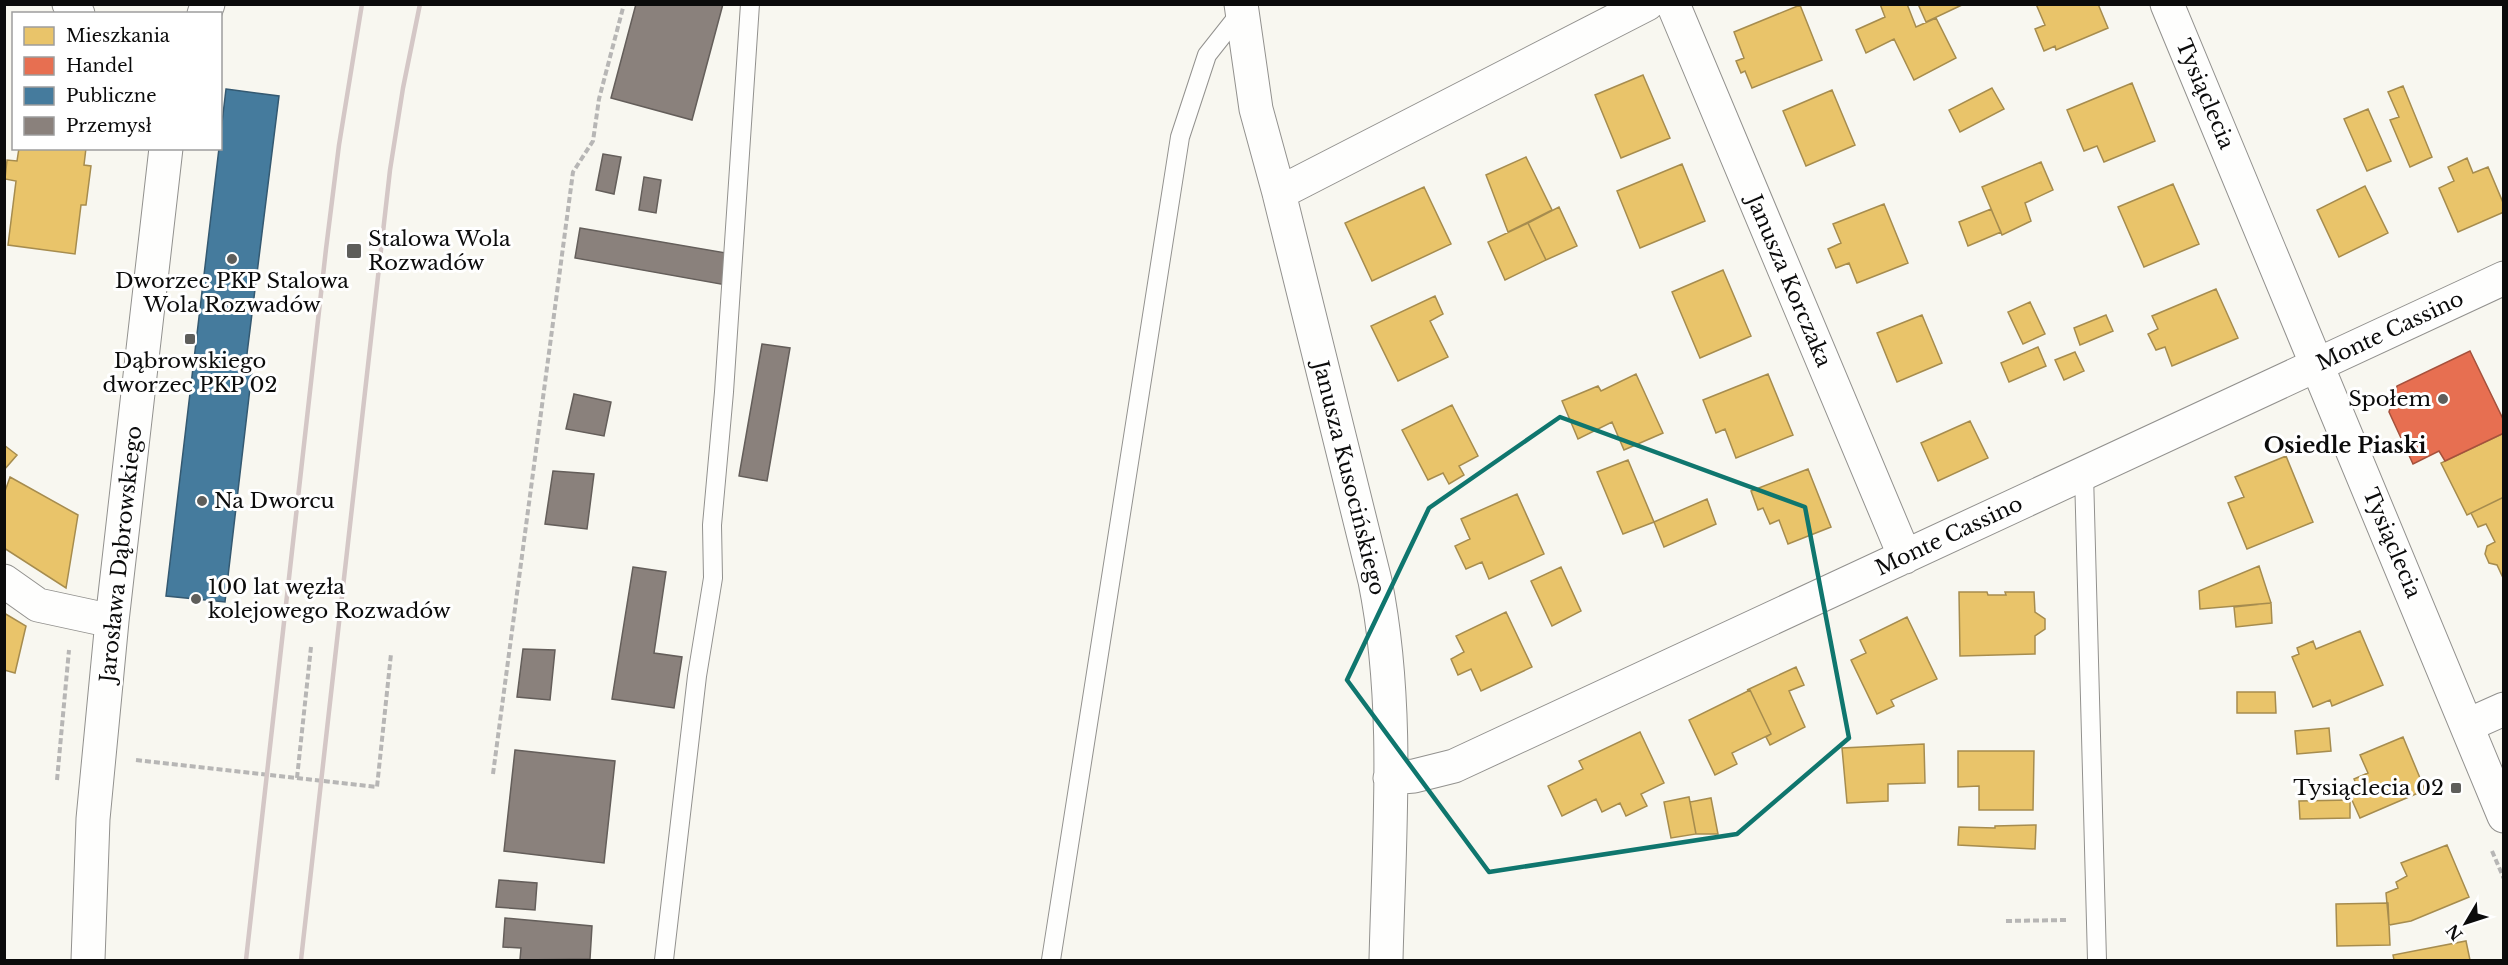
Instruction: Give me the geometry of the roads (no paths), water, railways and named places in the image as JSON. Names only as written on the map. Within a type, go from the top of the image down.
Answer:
[{"type":"street","points":[[1279,193],[1647,4]]},
{"type":"street","name":"Janusza Korczaka","points":[[1673,4],[1905,557]]},
{"type":"street","name":"Tysiąclecia","points":[[2168,4],[2504,816]]},
{"type":"street","name":"Janusza Kusocińskiego","points":[[1241,8],[1256,109],[1279,193],[1385,630],[1390,703],[1386,960]]},
{"type":"street","name":"Jarosława Dąbrowskiego","points":[[88,960],[93,819],[112,621],[166,150]]},
{"type":"street","name":"Monte Cassino","points":[[1390,778],[1414,776],[1455,766],[2504,278]]},
{"type":"street","points":[[4,581],[38,605],[112,621]]},
{"type":"street","points":[[2468,725],[2504,709]]},
{"type":"lane","points":[[664,960],[697,676],[713,578],[712,525],[725,381],[750,4]]},
{"type":"lane","points":[[1052,960],[1180,137],[1207,55],[1241,8]]},
{"type":"lane","points":[[2084,474],[2097,960]]},
{"type":"railway","points":[[246,960],[326,249],[339,145],[362,4]]},
{"type":"railway","points":[[301,960],[390,170],[420,4]]},
{"type":"place","name":"Stalowa Wola Rozwadów","points":[[354,251]]},
{"type":"place","name":"Dworzec PKP Stalowa Wola Rozwadów","points":[[232,259]]},
{"type":"place","name":"Dąbrowskiego dworzec PKP 02","points":[[190,339]]},
{"type":"place","name":"Społem","points":[[2443,399]]},
{"type":"place","name":"Na Dworcu","points":[[202,501]]},
{"type":"place","name":"100 lat węzła kolejowego Rozwadów","points":[[196,599]]},
{"type":"place","name":"Tysiąclecia 02","points":[[2456,788]]},
{"type":"district","name":"Osiedle Piaski","points":[[2345,445]]}]
